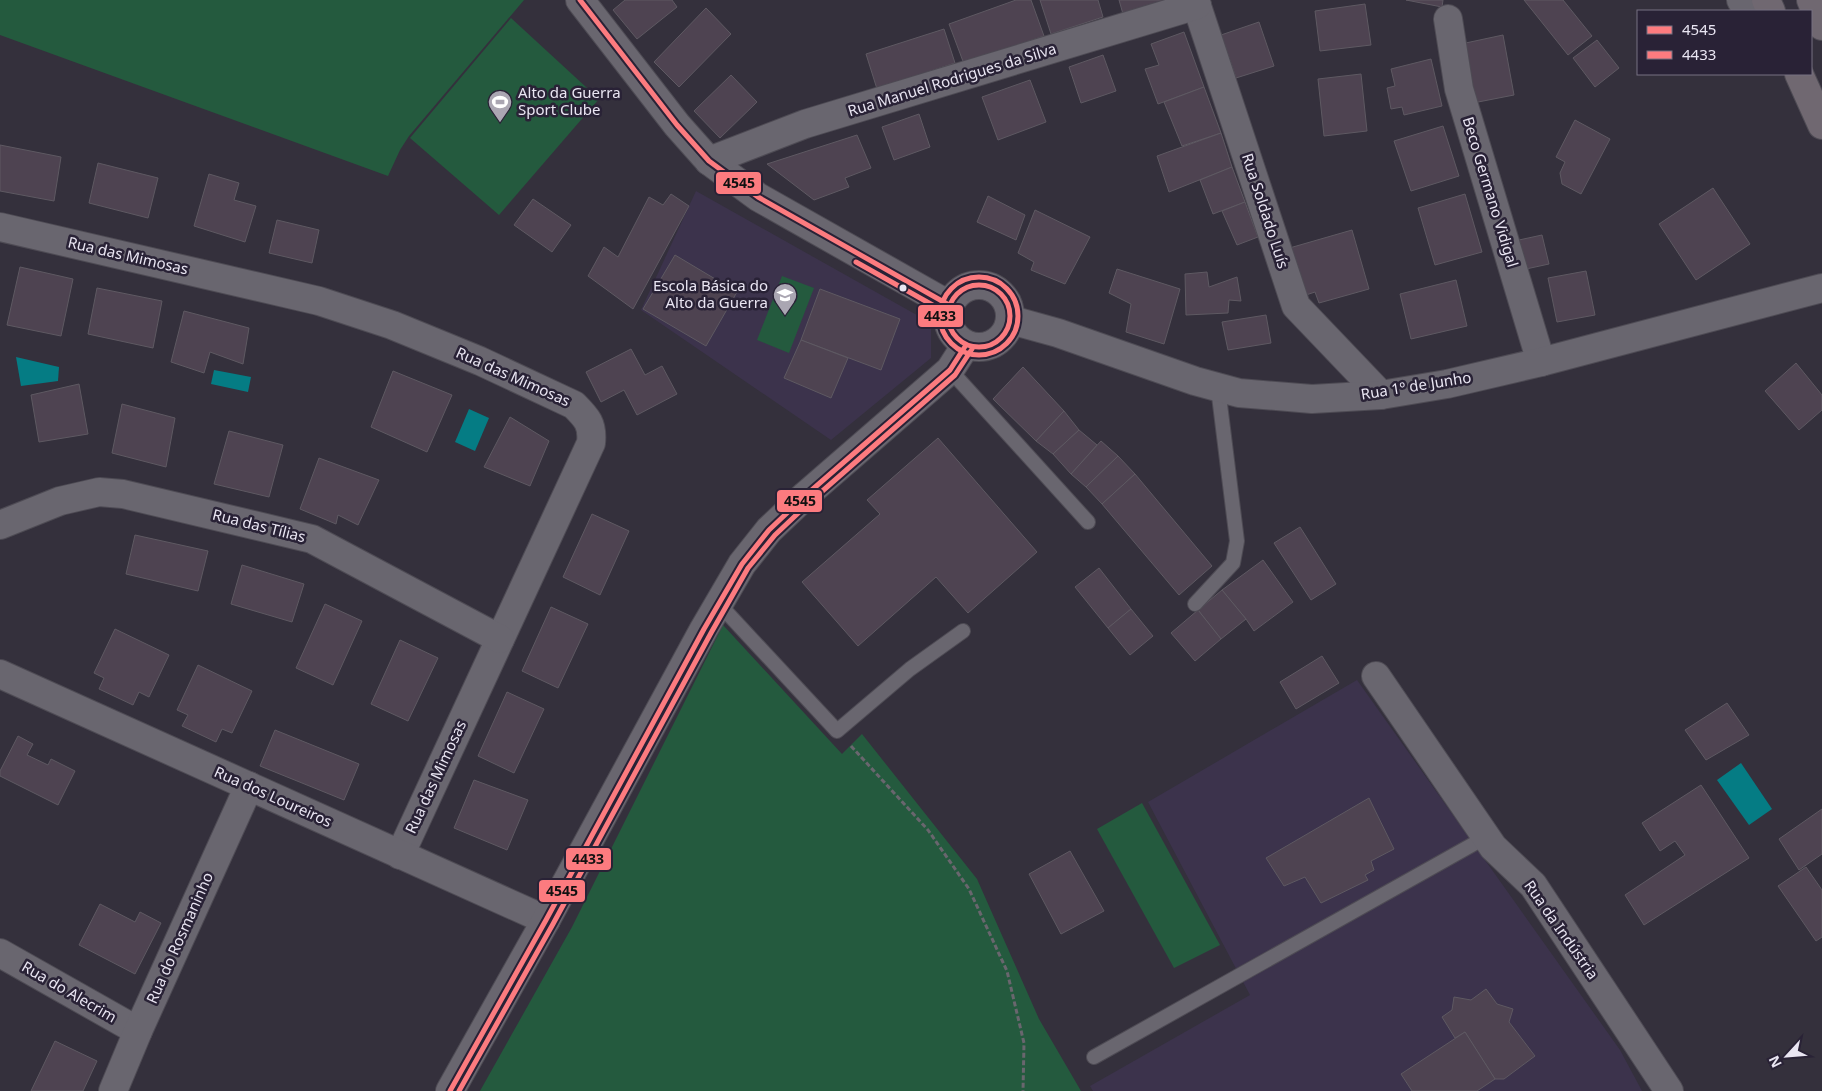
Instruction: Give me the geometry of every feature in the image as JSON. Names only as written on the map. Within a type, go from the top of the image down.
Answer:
[{"type":"main road","points":[[1811,0],[1822,26]]},
{"type":"main road","points":[[1799,75],[1822,125]]},
{"type":"street","points":[[580,0],[677,124],[709,161],[758,197],[950,305]]},
{"type":"street","name":"Rua Manuel Rodrigues da Silva","points":[[709,161],[805,124],[1196,3]]},
{"type":"street","name":"Rua Soldado Luís","points":[[1196,3],[1296,306],[1381,395]]},
{"type":"street","name":"Beco Germano Vidigal","points":[[1448,19],[1459,89],[1541,362]]},
{"type":"street","points":[[1786,75],[1822,135]]},
{"type":"street","name":"Rua das Mimosas","points":[[0,227],[319,300],[392,325],[480,361],[574,404],[584,415],[592,430],[590,444],[400,855]]},
{"type":"street","points":[[980,284],[993,287],[1004,295],[1010,307],[1011,320],[1006,334],[995,344],[981,347],[966,345],[957,338],[950,328],[947,316],[956,294],[967,286],[980,284]]},
{"type":"street","name":"Rua 1º de Junho","points":[[1011,320],[1058,333],[1218,388],[1239,393],[1312,399],[1381,395],[1447,384],[1541,362],[1822,288]]},
{"type":"street","points":[[450,1091],[742,564],[769,530],[806,494],[950,370],[966,345]]},
{"type":"street","name":"Rua das Tílias","points":[[0,525],[60,501],[99,492],[124,494],[312,539],[500,639]]},
{"type":"street","name":"Rua dos Loureiros","points":[[0,674],[546,920]]},
{"type":"street","name":"Rua da Indústria","points":[[1376,676],[1486,838],[1533,885],[1669,1091]]},
{"type":"street","name":"Rua do Rosmaninho","points":[[114,1091],[138,1031],[249,786]]},
{"type":"street","name":"Rua do Alecrim","points":[[0,953],[138,1031]]},
{"type":"lane","points":[[950,370],[1088,522]]},
{"type":"lane","points":[[1195,604],[1233,563],[1237,541],[1218,388]]},
{"type":"lane","points":[[719,604],[837,731],[910,669],[963,631]]},
{"type":"lane","points":[[1094,1057],[1486,838]]},
{"type":"path","points":[[837,731],[928,830],[969,889],[1007,971],[1024,1043],[1024,1091]]},
{"type":"shaded area","name":"Escola Básica do Alto da Guerra","points":[[696,191],[931,323],[931,358],[831,440],[641,310]]},
{"type":"shaded area","points":[[1357,680],[1620,1050],[1642,1091],[1093,1091],[1090,1086],[1250,995],[1148,802]]},
{"type":"green space","points":[[0,0],[524,0],[409,136],[388,176],[0,35]]},
{"type":"green space","name":"Alto da Guerra Sport Clube","points":[[511,18],[599,99],[499,215],[410,138]]},
{"type":"green space","points":[[782,276],[814,288],[789,353],[757,340]]},
{"type":"green space","points":[[723,625],[842,754],[862,734],[977,879],[1039,1019],[1081,1091],[480,1091],[572,927]]},
{"type":"green space","points":[[1142,803],[1220,945],[1174,968],[1097,829]]},
{"type":"water","points":[[16,357],[59,367],[58,381],[21,386]]},
{"type":"water","points":[[214,370],[251,377],[248,392],[211,384]]},
{"type":"water","points":[[469,409],[489,418],[475,451],[455,442]]},
{"type":"water","points":[[1741,763],[1772,809],[1749,825],[1717,780]]},
{"type":"building","points":[[625,0],[672,0],[677,7],[637,39],[613,10]]},
{"type":"building","points":[[1016,0],[1031,0],[1044,36],[964,64],[949,24]]},
{"type":"building","points":[[1040,0],[1098,0],[1103,17],[1051,34]]},
{"type":"building","points":[[1119,0],[1165,0],[1123,14]]},
{"type":"building","points":[[1406,0],[1443,0],[1442,7]]},
{"type":"building","points":[[1524,0],[1563,0],[1592,36],[1568,55]]},
{"type":"building","points":[[1365,4],[1371,45],[1320,51],[1315,11]]},
{"type":"building","points":[[706,8],[731,34],[679,87],[654,62]]},
{"type":"building","points":[[1259,22],[1274,66],[1236,78],[1221,35]]},
{"type":"building","points":[[944,29],[955,63],[877,89],[866,54]]},
{"type":"building","points":[[1184,32],[1204,87],[1158,104],[1145,69],[1159,65],[1151,44]]},
{"type":"building","points":[[1503,35],[1514,95],[1473,103],[1461,44]]},
{"type":"building","points":[[1597,40],[1619,68],[1595,87],[1573,58]]},
{"type":"building","points":[[1103,55],[1116,91],[1081,103],[1069,67]]},
{"type":"building","points":[[1431,59],[1442,106],[1404,115],[1402,107],[1391,109],[1387,88],[1395,86],[1391,69]]},
{"type":"building","points":[[1361,74],[1367,131],[1324,136],[1318,79]]},
{"type":"building","points":[[731,75],[757,102],[720,138],[694,111]]},
{"type":"building","points":[[1030,80],[1046,122],[998,140],[982,97]]},
{"type":"building","points":[[1204,87],[1221,133],[1182,146],[1164,102]]},
{"type":"building","points":[[919,114],[930,147],[894,160],[882,127]]},
{"type":"building","points":[[1575,120],[1610,139],[1581,194],[1562,184],[1560,173],[1565,162],[1556,157]]},
{"type":"building","points":[[1443,126],[1459,176],[1411,191],[1394,141]]},
{"type":"building","points":[[1221,133],[1232,167],[1169,192],[1157,156]]},
{"type":"building","points":[[857,135],[871,168],[845,178],[849,187],[814,200],[767,164]]},
{"type":"building","points":[[0,145],[61,157],[54,201],[0,191]]},
{"type":"building","points":[[98,163],[158,178],[148,218],[89,203]]},
{"type":"building","points":[[1232,167],[1245,202],[1213,214],[1200,180]]},
{"type":"building","points":[[209,174],[239,183],[234,200],[256,206],[245,242],[194,226]]},
{"type":"building","points":[[1713,188],[1750,244],[1696,280],[1659,224]]},
{"type":"building","points":[[671,194],[689,206],[633,309],[588,276],[604,247],[618,257],[649,197],[663,205]]},
{"type":"building","points":[[1465,194],[1482,252],[1435,265],[1418,208]]},
{"type":"building","points":[[988,196],[1025,215],[1016,240],[977,222]]},
{"type":"building","points":[[533,199],[571,225],[552,252],[514,225]]},
{"type":"building","points":[[1245,202],[1258,237],[1237,245],[1222,211]]},
{"type":"building","points":[[1035,210],[1090,237],[1065,284],[1031,270],[1034,262],[1018,253]]},
{"type":"building","points":[[277,220],[319,230],[312,263],[269,253]]},
{"type":"building","points":[[1352,230],[1369,289],[1319,303],[1315,292],[1300,297],[1286,249]]},
{"type":"building","points":[[1542,235],[1549,264],[1526,269],[1519,240]]},
{"type":"building","points":[[675,255],[737,292],[706,346],[643,309]]},
{"type":"building","points":[[20,267],[73,279],[61,336],[7,325]]},
{"type":"building","points":[[1117,269],[1180,289],[1164,344],[1126,332],[1131,304],[1109,293]]},
{"type":"building","points":[[1586,271],[1595,315],[1557,322],[1548,278]]},
{"type":"building","points":[[1207,272],[1209,287],[1237,277],[1241,301],[1229,300],[1228,313],[1186,315],[1185,274]]},
{"type":"building","points":[[1456,280],[1467,326],[1411,339],[1400,294]]},
{"type":"building","points":[[97,288],[162,301],[153,348],[88,334]]},
{"type":"building","points":[[820,289],[900,319],[881,370],[801,340]]},
{"type":"building","points":[[184,311],[249,328],[243,364],[210,352],[204,373],[171,362]]},
{"type":"building","points":[[1266,315],[1271,343],[1228,350],[1222,322]]},
{"type":"building","points":[[801,340],[848,358],[831,398],[784,378]]},
{"type":"building","points":[[631,349],[645,375],[662,366],[677,394],[637,415],[624,390],[601,402],[586,372]]},
{"type":"building","points":[[1796,363],[1822,395],[1822,410],[1799,430],[1765,391]]},
{"type":"building","points":[[1023,367],[1064,411],[1036,441],[993,399]]},
{"type":"building","points":[[393,371],[452,395],[427,452],[371,427]]},
{"type":"building","points":[[79,384],[88,434],[39,442],[31,395]]},
{"type":"building","points":[[122,404],[175,418],[166,467],[112,453]]},
{"type":"building","points":[[1064,411],[1079,430],[1053,454],[1036,441]]},
{"type":"building","points":[[510,417],[549,441],[530,486],[484,467]]},
{"type":"building","points":[[1079,430],[1097,445],[1071,474],[1053,454]]},
{"type":"building","points":[[229,431],[283,445],[269,497],[214,484]]},
{"type":"building","points":[[938,438],[1037,552],[968,613],[936,577],[858,646],[802,582],[880,514],[867,500]]},
{"type":"building","points":[[1101,441],[1118,456],[1086,487],[1071,474]]},
{"type":"building","points":[[1118,456],[1135,474],[1102,504],[1086,487]]},
{"type":"building","points":[[319,458],[379,480],[358,525],[338,515],[336,524],[300,509]]},
{"type":"building","points":[[1135,474],[1212,566],[1179,595],[1102,504]]},
{"type":"building","points":[[592,514],[629,531],[600,595],[563,577]]},
{"type":"building","points":[[1300,527],[1336,584],[1311,600],[1274,543]]},
{"type":"building","points":[[135,535],[208,551],[198,591],[126,574]]},
{"type":"building","points":[[1263,560],[1293,602],[1254,631],[1222,590]]},
{"type":"building","points":[[242,565],[304,584],[292,622],[231,604]]},
{"type":"building","points":[[1099,568],[1131,609],[1108,628],[1075,587]]},
{"type":"building","points":[[1222,590],[1246,619],[1221,639],[1198,610]]},
{"type":"building","points":[[325,604],[362,621],[333,685],[296,668]]},
{"type":"building","points":[[551,607],[588,624],[558,688],[522,671]]},
{"type":"building","points":[[1131,609],[1153,636],[1130,655],[1108,628]]},
{"type":"building","points":[[1198,610],[1221,639],[1195,661],[1171,633]]},
{"type":"building","points":[[115,629],[169,655],[149,697],[139,692],[133,705],[99,689],[104,678],[94,673]]},
{"type":"building","points":[[400,640],[438,658],[408,721],[371,704]]},
{"type":"building","points":[[1322,656],[1339,683],[1296,709],[1280,682]]},
{"type":"building","points":[[198,665],[252,691],[232,733],[222,729],[216,742],[182,726],[188,715],[177,710]]},
{"type":"building","points":[[507,692],[544,709],[514,773],[478,756]]},
{"type":"building","points":[[1727,703],[1749,735],[1706,760],[1685,730]]},
{"type":"building","points":[[275,730],[359,764],[344,800],[260,766]]},
{"type":"building","points":[[18,736],[33,744],[27,755],[48,765],[51,759],[75,771],[58,805],[0,776],[0,771]]},
{"type":"building","points":[[474,780],[528,800],[507,850],[454,828]]},
{"type":"building","points":[[1701,785],[1749,858],[1644,925],[1625,895],[1685,855],[1675,841],[1660,851],[1642,823]]},
{"type":"building","points":[[1369,798],[1394,849],[1371,861],[1374,870],[1365,875],[1368,880],[1321,903],[1305,877],[1284,886],[1266,858]]},
{"type":"building","points":[[1822,809],[1822,854],[1799,870],[1779,839]]},
{"type":"building","points":[[1070,851],[1104,911],[1061,934],[1029,874]]},
{"type":"building","points":[[1806,867],[1822,890],[1822,937],[1816,941],[1778,886]]},
{"type":"building","points":[[100,904],[135,922],[140,912],[161,923],[135,974],[79,945]]},
{"type":"building","points":[[1486,989],[1497,1004],[1513,1009],[1509,1022],[1535,1056],[1504,1079],[1495,1079],[1465,1032],[1455,1038],[1442,1017],[1452,1010],[1454,997],[1471,1000]]},
{"type":"building","points":[[1465,1032],[1495,1079],[1477,1091],[1412,1091],[1401,1074]]},
{"type":"building","points":[[55,1041],[97,1061],[83,1091],[31,1091]]},
{"type":"transit line","name":"4545","points":[[580,0],[677,125],[709,161],[758,197],[949,305]]},
{"type":"transit line","name":"4433","points":[[856,262],[945,312]]},
{"type":"transit line","name":"4433","points":[[979,277],[994,280],[1011,294],[1015,301],[1018,316],[1015,331],[1001,348],[994,352],[979,355],[964,352],[947,338],[943,331],[940,316],[943,301],[957,284],[964,280],[979,277]]},
{"type":"transit line","name":"4545","points":[[973,285],[985,285],[1001,294],[1008,304],[1010,316],[1008,328],[1001,338],[985,347],[973,347],[962,342],[953,333],[948,322],[948,310],[953,299],[962,290],[973,285]]},
{"type":"transit line","name":"4545","points":[[450,1091],[546,920],[704,629],[742,564],[769,530],[806,495],[950,370],[966,345]]},
{"type":"transit line","name":"4433","points":[[459,1091],[553,924],[748,568],[775,535],[811,501],[955,375],[972,349]]},
{"type":"place","name":"Alto da Guerra Sport Clube","points":[[500,123]]},
{"type":"place","name":"Escola Básica do Alto da Guerra","points":[[785,316]]}]
